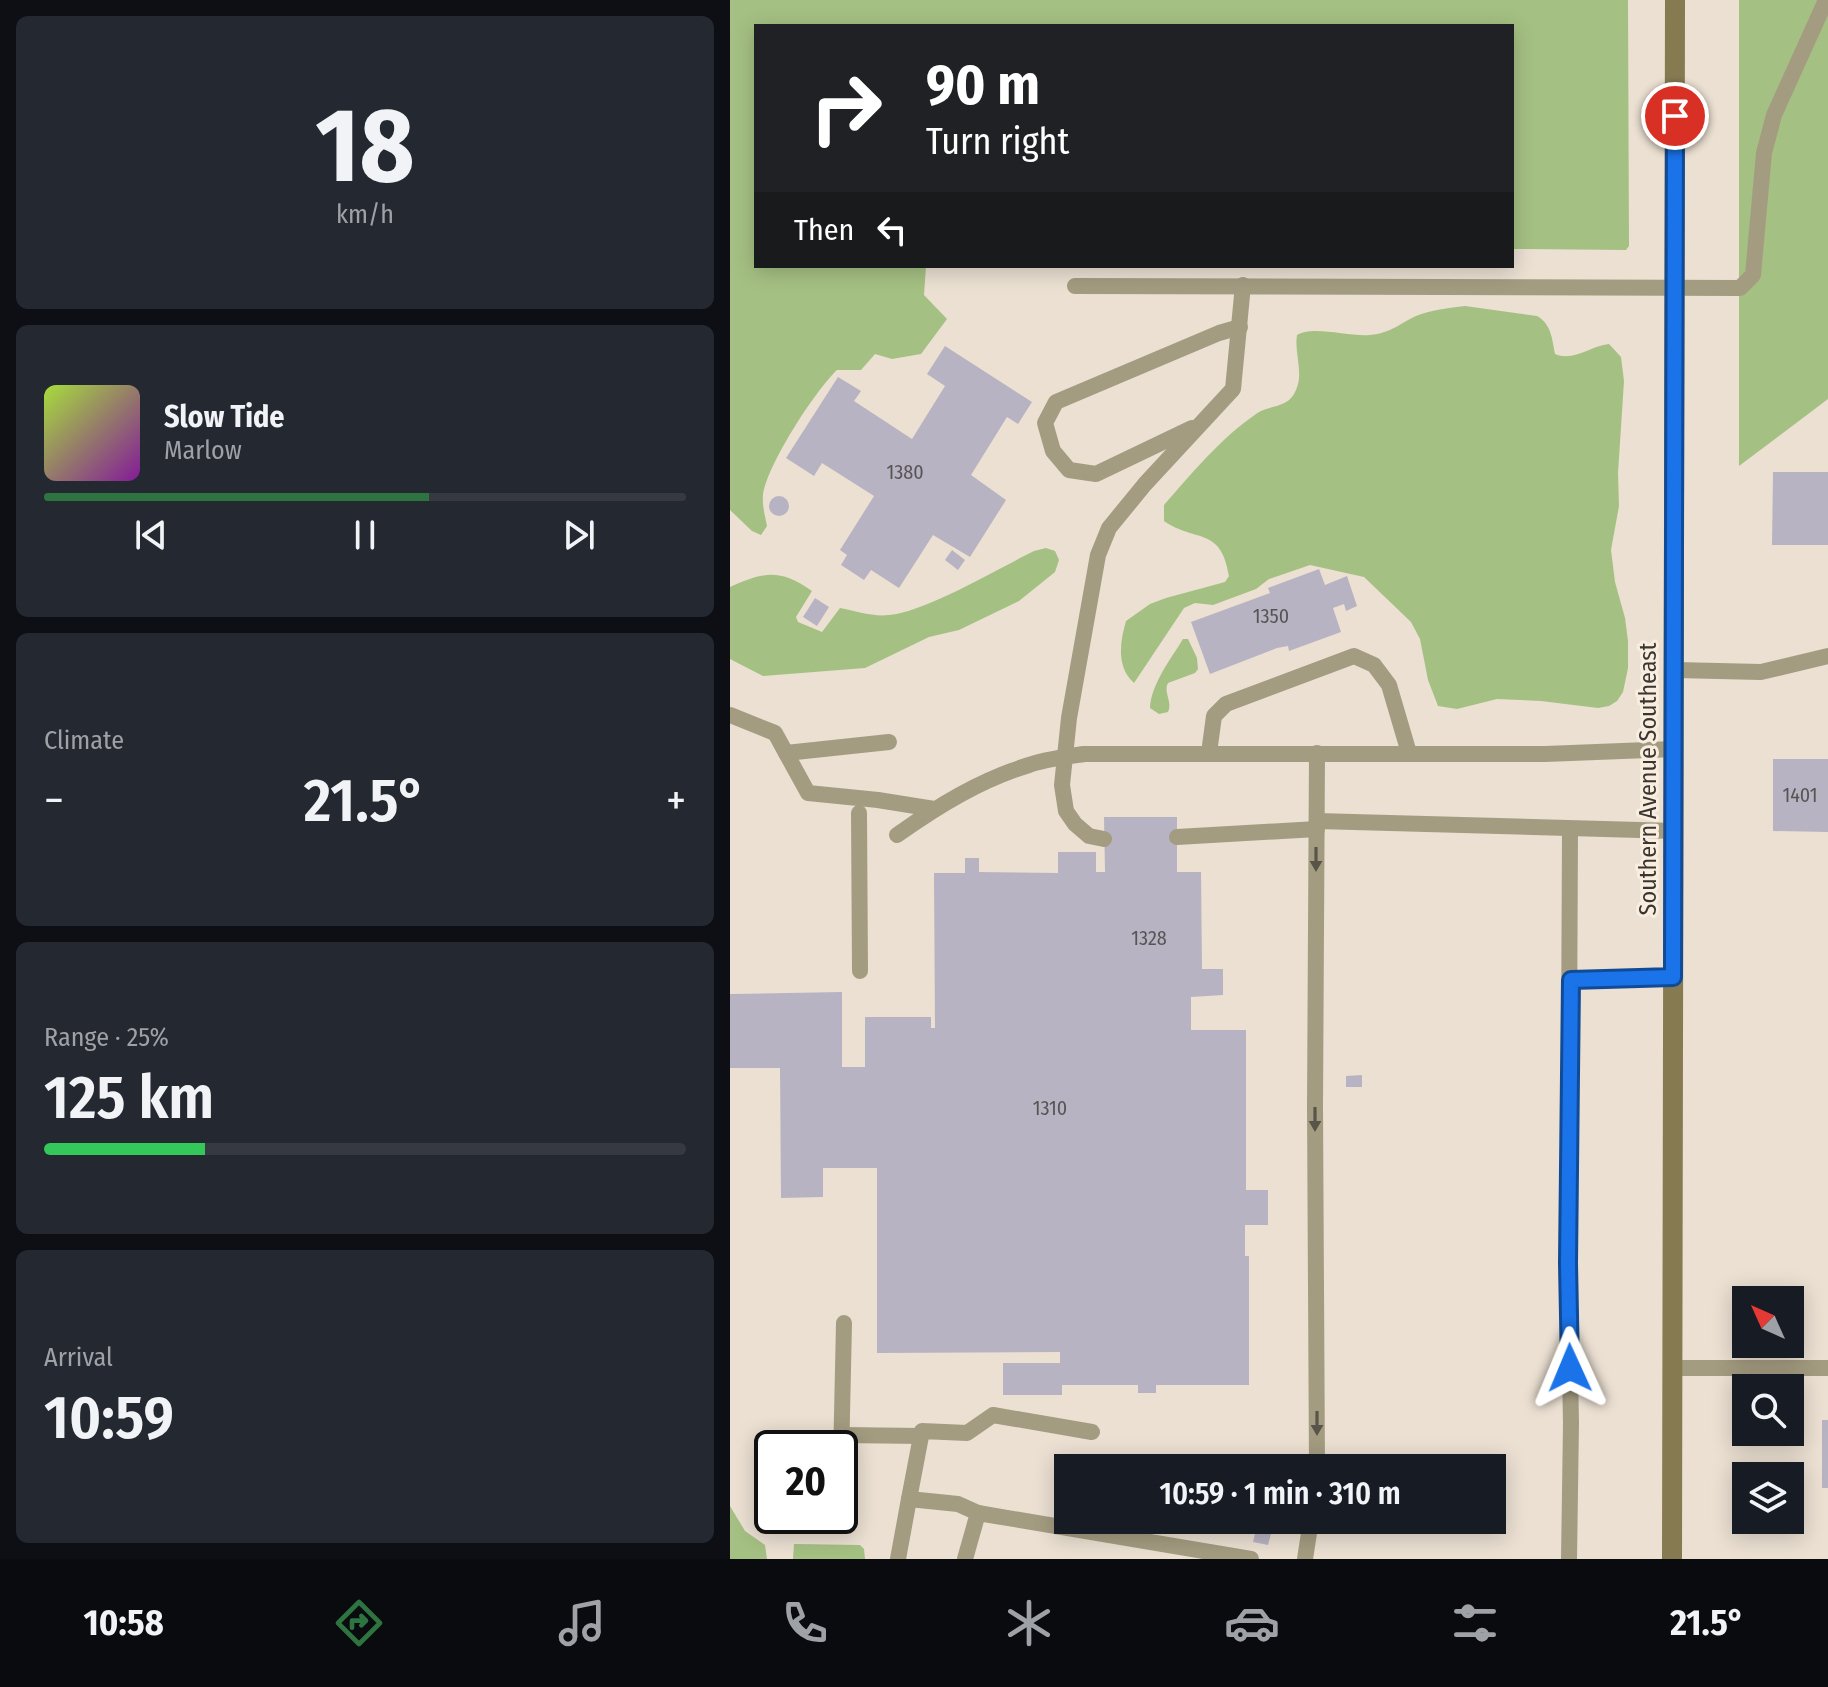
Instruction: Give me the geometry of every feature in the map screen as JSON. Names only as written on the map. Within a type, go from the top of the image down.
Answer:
[{"type":"main road","name":"Southern Avenue Southeast","points":[[1672,1559],[1675,0]]},
{"type":"lane","points":[[1075,286],[1740,288],[1753,275],[1764,153],[1774,115],[1826,0]]},
{"type":"lane","points":[[1104,839],[1089,836],[1075,824],[1066,811],[1062,785],[1069,718],[1098,555],[1109,528],[1233,389],[1243,285]]},
{"type":"lane","points":[[1201,424],[1096,474],[1069,470],[1053,451],[1045,423],[1056,402],[1240,327]]},
{"type":"lane","points":[[1209,753],[1214,716],[1226,704],[1354,656],[1374,665],[1389,685],[1409,753]]},
{"type":"lane","points":[[1675,670],[1761,672],[1828,656]]},
{"type":"lane","points":[[730,715],[775,733],[808,793],[934,809]]},
{"type":"lane","points":[[786,753],[889,742]]},
{"type":"lane","points":[[897,835],[934,809],[994,778],[1031,764],[1084,754],[1554,754],[1674,749]]},
{"type":"lane","points":[[1317,753],[1317,1454]]},
{"type":"lane","points":[[859,813],[860,971]]},
{"type":"lane","points":[[1177,837],[1317,825],[1675,831]]},
{"type":"lane","points":[[1569,1559],[1570,830]]},
{"type":"lane","points":[[1571,980],[1673,977]]},
{"type":"lane","points":[[843,1430],[844,1323]]},
{"type":"lane","points":[[1673,1368],[1828,1368]]},
{"type":"lane","points":[[898,1559],[922,1431],[967,1433],[993,1415],[1092,1432]]},
{"type":"lane","points":[[858,1435],[921,1436]]},
{"type":"lane","points":[[909,1499],[958,1504],[978,1513],[1251,1559]]},
{"type":"lane","points":[[965,1559],[978,1513]]},
{"type":"lane","points":[[1305,1559],[1309,1534]]},
{"type":"green space","points":[[730,0],[1628,0],[1629,246],[1626,250],[1514,249],[1514,24],[754,24],[754,268],[926,268],[924,295],[947,319],[921,354],[892,359],[875,354],[861,370],[837,370],[828,380],[793,429],[766,482],[763,507],[767,526],[761,535],[752,531],[730,510]]},
{"type":"green space","points":[[1739,0],[1828,0],[1828,399],[1739,466]]},
{"type":"green space","points":[[1465,306],[1537,316],[1548,327],[1555,354],[1575,355],[1609,344],[1621,357],[1624,381],[1619,506],[1611,550],[1615,582],[1625,618],[1628,668],[1623,692],[1617,701],[1598,708],[1497,699],[1457,709],[1438,706],[1428,680],[1420,639],[1411,622],[1364,577],[1310,565],[1269,579],[1256,589],[1213,605],[1195,603],[1184,608],[1134,683],[1122,662],[1121,646],[1126,621],[1150,604],[1225,582],[1229,576],[1220,549],[1206,538],[1164,521],[1164,505],[1231,434],[1256,414],[1293,396],[1299,377],[1297,335],[1312,331],[1377,334],[1421,314]]},
{"type":"green space","points":[[1046,548],[1055,551],[1059,560],[1055,572],[1019,601],[959,630],[929,637],[865,668],[763,676],[730,659],[730,587],[753,578],[781,576],[812,591],[796,617],[798,622],[822,632],[840,608],[877,615],[904,612],[941,598],[1034,551]]},
{"type":"green space","points":[[1183,639],[1188,639],[1197,658],[1198,669],[1168,683],[1168,712],[1159,714],[1150,708],[1151,699],[1162,672]]},
{"type":"green space","points":[[730,1506],[745,1531],[765,1545],[767,1559],[730,1559]]},
{"type":"green space","points":[[794,1544],[860,1545],[864,1549],[865,1559],[793,1559]]},
{"type":"building","points":[[945,346],[1032,402],[1018,424],[1007,417],[971,475],[1006,500],[970,557],[933,535],[899,588],[871,570],[864,580],[841,565],[847,555],[840,550],[874,496],[822,463],[814,476],[786,458],[838,377],[861,391],[854,401],[912,439],[945,386],[927,374]]},
{"type":"building","points":[[1773,472],[1828,472],[1828,545],[1772,545]]},
{"type":"building","points":[[779,496],[786,499],[789,506],[786,513],[779,516],[772,513],[769,506],[772,499]]},
{"type":"building","points":[[952,550],[965,560],[958,570],[945,560]]},
{"type":"building","points":[[1319,569],[1325,585],[1347,576],[1357,606],[1346,611],[1344,604],[1333,608],[1341,632],[1289,651],[1288,646],[1277,648],[1210,674],[1191,622],[1270,593],[1268,588]]},
{"type":"building","points":[[815,598],[829,607],[817,626],[803,617]]},
{"type":"building","points":[[1773,759],[1828,759],[1828,832],[1773,831]]},
{"type":"building","points":[[1104,817],[1177,817],[1177,872],[1201,872],[1202,969],[1223,969],[1223,995],[1191,997],[1191,1030],[1246,1030],[1246,1190],[1268,1190],[1268,1225],[1245,1225],[1245,1256],[1249,1256],[1249,1385],[1156,1385],[1156,1393],[1138,1393],[1138,1385],[1062,1385],[1062,1395],[1003,1395],[1003,1363],[1060,1363],[1060,1352],[877,1353],[877,1168],[823,1168],[823,1197],[781,1198],[780,1068],[730,1068],[730,994],[842,992],[842,1067],[865,1067],[865,1017],[931,1017],[931,1028],[935,1028],[934,873],[965,873],[965,858],[979,858],[979,872],[1058,873],[1058,852],[1096,852],[1096,872],[1105,872]]},
{"type":"building","points":[[1362,1075],[1362,1087],[1346,1087],[1346,1076]]},
{"type":"building","points":[[1822,1420],[1828,1420],[1828,1488],[1822,1488]]},
{"type":"building","points":[[1255,1534],[1271,1534],[1268,1545],[1253,1542]]},
{"type":"route","points":[[1570,1368],[1571,980],[1673,977],[1675,116]]}]
